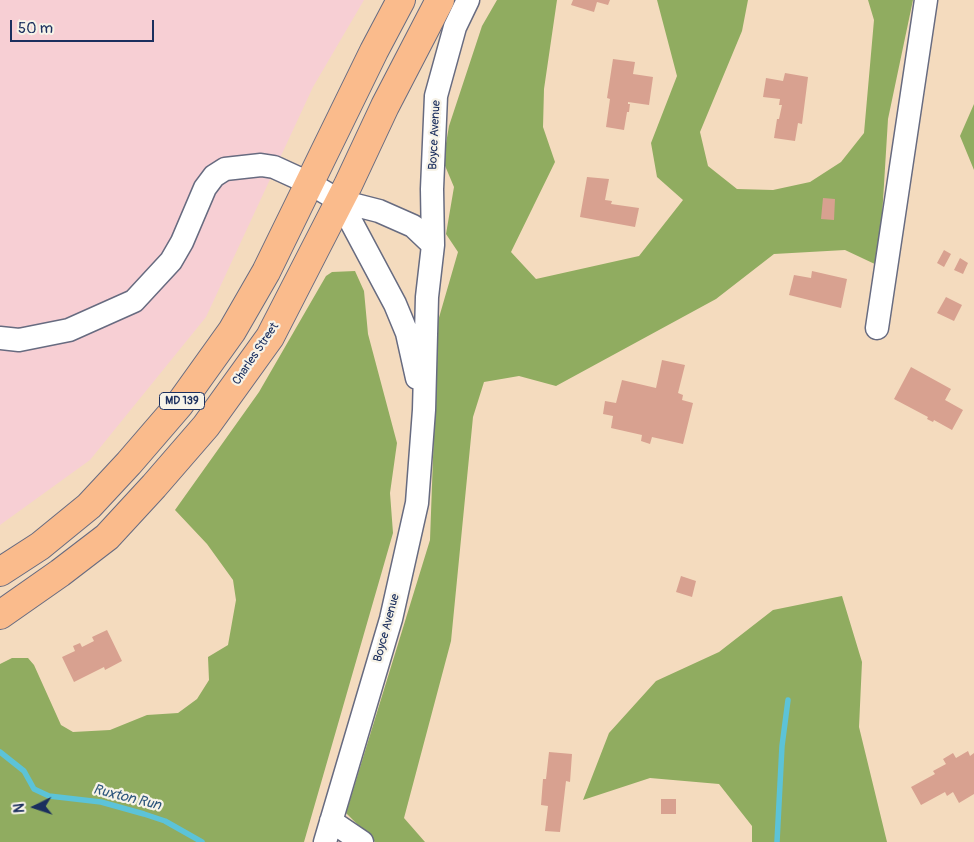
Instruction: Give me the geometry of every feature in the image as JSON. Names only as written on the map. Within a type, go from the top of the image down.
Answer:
[{"type":"main road","name":"MD 139","points":[[0,572],[40,546],[89,506],[130,463],[179,405],[232,331],[266,272],[374,51],[401,0]]},
{"type":"main road","name":"Charles Street","points":[[0,615],[60,573],[106,537],[154,486],[206,426],[270,337],[440,0]]},
{"type":"street","name":"Boyce Avenue","points":[[328,832],[391,619],[417,503],[424,410],[427,297],[432,245],[432,180],[436,96],[455,27],[468,0]]},
{"type":"street","points":[[877,328],[926,0]]},
{"type":"street","points":[[0,338],[19,340],[69,330],[134,301],[171,261],[182,242],[206,188],[214,176],[225,169],[261,165],[274,167],[340,201],[379,211],[413,226],[432,245]]},
{"type":"street","name":"Boyce Avenue","points":[[340,201],[396,304],[407,333],[424,410]]},
{"type":"street","points":[[328,832],[362,842]]},
{"type":"shaded area","points":[[0,0],[364,0],[313,87],[206,317],[90,460],[0,525]]},
{"type":"green space","points":[[497,0],[557,0],[544,89],[543,127],[555,162],[511,252],[536,279],[639,256],[683,200],[657,177],[651,143],[677,76],[657,0],[748,0],[742,31],[700,132],[708,166],[737,189],[773,190],[810,182],[841,162],[864,133],[874,20],[868,0],[913,0],[888,119],[879,266],[845,250],[774,254],[716,299],[556,386],[519,376],[484,382],[473,417],[451,641],[404,818],[425,842],[375,842],[346,813],[430,540],[438,321],[458,252],[446,234],[454,187],[443,161],[449,126],[482,26]]},
{"type":"green space","points":[[974,104],[974,170],[960,136]]},
{"type":"green space","points":[[355,271],[364,291],[368,334],[397,443],[390,493],[393,533],[304,842],[0,842],[0,664],[12,658],[28,658],[34,665],[61,725],[73,732],[110,730],[147,715],[178,713],[197,699],[209,680],[208,657],[228,645],[236,600],[233,580],[207,544],[175,510],[259,392],[326,276],[332,272]]},
{"type":"green space","points":[[842,596],[862,662],[859,727],[887,842],[752,842],[752,826],[719,784],[650,778],[583,800],[609,733],[656,681],[719,652],[773,610]]},
{"type":"building","points":[[573,0],[610,0],[608,5],[597,2],[594,12],[571,5]]},
{"type":"building","points":[[613,59],[635,62],[633,74],[653,77],[649,105],[628,102],[630,104],[629,112],[627,112],[624,130],[606,127],[610,99],[607,98]]},
{"type":"building","points":[[785,73],[808,77],[802,124],[798,123],[795,141],[774,138],[777,119],[779,119],[782,105],[779,105],[780,99],[763,97],[766,78],[783,81]]},
{"type":"building","points":[[587,177],[609,179],[605,200],[612,201],[611,204],[639,208],[635,227],[580,217]]},
{"type":"building","points":[[823,198],[835,199],[834,220],[821,219]]},
{"type":"building","points":[[944,250],[951,254],[944,267],[937,263]]},
{"type":"building","points":[[960,258],[968,263],[963,274],[954,270]]},
{"type":"building","points":[[812,271],[847,279],[841,308],[789,295],[794,275],[811,278]]},
{"type":"building","points":[[946,297],[962,305],[954,321],[937,313]]},
{"type":"building","points":[[662,360],[685,365],[678,393],[683,395],[682,400],[693,403],[683,444],[652,437],[650,444],[641,441],[642,435],[611,428],[613,416],[603,414],[605,401],[616,403],[622,380],[656,388]]},
{"type":"building","points":[[911,367],[951,389],[945,400],[963,410],[952,430],[934,420],[933,422],[927,419],[928,417],[894,399]]},
{"type":"building","points":[[681,576],[696,581],[692,597],[676,592]]},
{"type":"building","points":[[107,630],[122,661],[105,670],[104,667],[74,682],[62,657],[75,651],[73,646],[80,643],[82,647],[94,641],[92,637]]},
{"type":"building","points":[[968,751],[970,756],[974,753],[974,794],[959,803],[953,792],[947,796],[945,792],[921,805],[911,787],[935,774],[933,771],[946,764],[943,759],[953,753],[956,758]]},
{"type":"building","points":[[549,752],[572,754],[570,782],[566,781],[560,832],[545,831],[548,806],[541,805],[543,779],[546,779]]},
{"type":"building","points":[[661,799],[676,799],[676,814],[661,814]]},
{"type":"waterway","points":[[777,842],[782,746],[788,700]]},
{"type":"waterway","name":"Ruxton Run","points":[[0,752],[24,771],[34,789],[49,796],[101,802],[144,814],[165,821],[202,842]]}]
